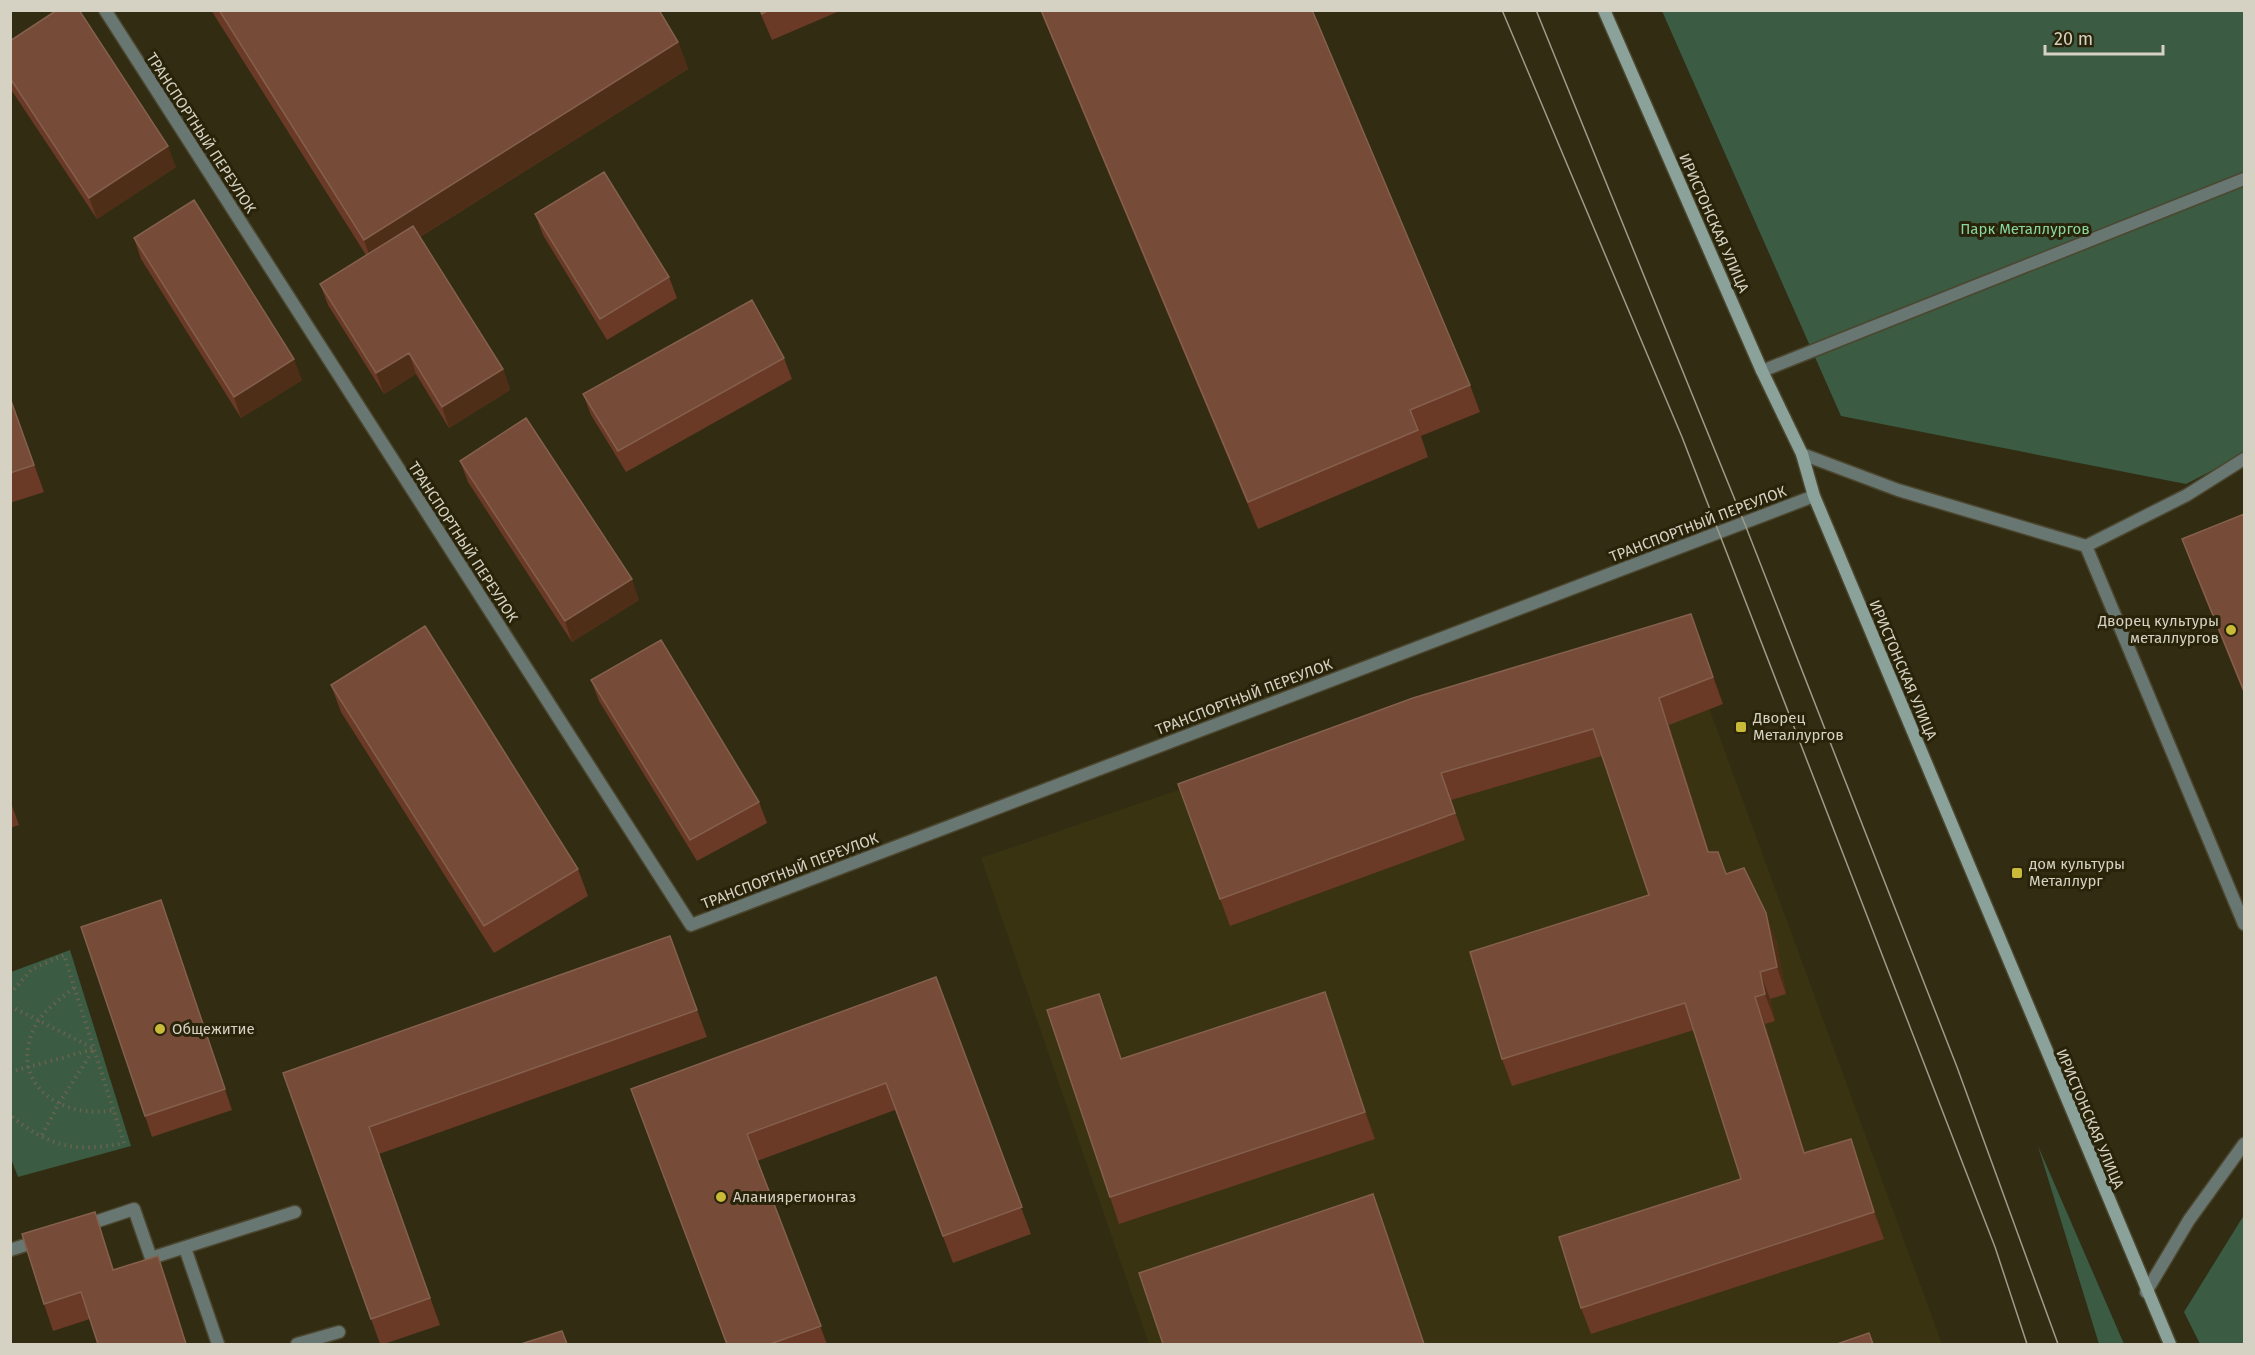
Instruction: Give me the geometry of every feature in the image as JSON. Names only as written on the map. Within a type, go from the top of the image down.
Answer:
[{"type":"main road","name":"ИРИСТОНСКАЯ УЛИЦА","points":[[1604,10],[1762,371],[1802,454],[1814,496],[2146,1292],[2170,1344]]},
{"type":"street","name":"ТРАНСПОРТНЫЙ ПЕРЕУЛОК","points":[[105,10],[691,925],[1814,496]]},
{"type":"street","points":[[1762,371],[2244,179]]},
{"type":"street","points":[[1802,454],[1898,490],[2086,546],[2187,495],[2244,459]]},
{"type":"street","points":[[2086,546],[2244,924]]},
{"type":"street","points":[[2146,1292],[2189,1220],[2244,1144]]},
{"type":"street","points":[[10,1250],[134,1209],[151,1258],[295,1212]]},
{"type":"street","points":[[185,1248],[218,1344]]},
{"type":"street","points":[[297,1344],[339,1332]]},
{"type":"path","points":[[10,994],[32,969],[64,955],[124,1143],[100,1148],[62,1146],[41,1137],[10,1115]]},
{"type":"path","points":[[75,987],[46,1008],[28,1043],[29,1067],[36,1083],[58,1105],[96,1114],[113,1110]]},
{"type":"path","points":[[10,1006],[94,1049]]},
{"type":"path","points":[[10,1072],[94,1049]]},
{"type":"path","points":[[41,1137],[58,1105],[94,1049]]},
{"type":"shaded area","points":[[1676,618],[1942,1344],[1149,1344],[981,858]]},
{"type":"green space","name":"Парк Металлургов","points":[[1662,11],[2244,11],[2244,454],[2186,484],[1841,416]]},
{"type":"green space","points":[[70,950],[131,1146],[18,1177],[10,1156],[11,972]]},
{"type":"green space","points":[[2038,1146],[2124,1344],[2099,1344]]},
{"type":"green space","points":[[2244,1215],[2244,1344],[2200,1344],[2184,1312]]},
{"type":"building","points":[[57,10],[79,10],[168,146],[89,198],[10,78],[10,41]]},
{"type":"building","points":[[219,10],[659,10],[678,42],[364,240]]},
{"type":"building","points":[[1041,10],[1312,10],[1470,385],[1410,410],[1418,430],[1248,502]]},
{"type":"building","points":[[604,172],[669,277],[600,319],[535,214]]},
{"type":"building","points":[[194,200],[294,359],[234,397],[134,238]]},
{"type":"building","points":[[413,226],[503,369],[442,407],[409,353],[376,373],[320,284]]},
{"type":"building","points":[[752,300],[784,358],[618,451],[583,394]]},
{"type":"building","points":[[10,398],[34,465],[10,473]]},
{"type":"building","points":[[526,418],[632,579],[565,621],[460,461]]},
{"type":"building","name":"Дворец культуры металлургов","points":[[2244,514],[2244,691],[2182,539]]},
{"type":"building","points":[[1691,614],[1713,677],[1659,698],[1708,852],[1718,852],[1726,874],[1744,868],[1766,913],[1777,967],[1760,972],[1765,994],[1755,997],[1804,1153],[1851,1139],[1874,1212],[1581,1308],[1559,1237],[1741,1179],[1685,1003],[1502,1059],[1470,952],[1649,895],[1593,729],[1441,773],[1455,813],[1220,899],[1178,784],[1413,698]]},
{"type":"building","points":[[425,626],[578,869],[484,926],[331,685]]},
{"type":"building","points":[[661,640],[759,802],[690,840],[591,680]]},
{"type":"building","name":"Общежитие","points":[[161,900],[225,1089],[145,1116],[81,927]]},
{"type":"building","points":[[670,936],[697,1010],[369,1127],[430,1298],[371,1319],[283,1073]]},
{"type":"building","name":"Аланиярегионгаз","points":[[936,977],[1022,1207],[943,1236],[886,1083],[747,1134],[821,1326],[770,1344],[727,1344],[631,1089]]},
{"type":"building","points":[[1325,992],[1365,1112],[1110,1197],[1047,1010],[1099,994],[1121,1059]]},
{"type":"building","points":[[1373,1194],[1424,1344],[1163,1344],[1139,1273]]},
{"type":"building","points":[[95,1212],[113,1270],[158,1256],[186,1344],[98,1344],[81,1292],[44,1304],[22,1234]]},
{"type":"building","points":[[562,1331],[567,1344],[521,1344]]},
{"type":"building","points":[[1869,1333],[1873,1344],[1837,1344]]},
{"type":"tram line","points":[[1502,10],[1682,437],[1995,1247],[2027,1344]]},
{"type":"tram line","points":[[1536,10],[1746,527],[1957,1067],[2058,1344]]},
{"type":"place","name":"Дворец культуры металлургов","points":[[2231,630]]},
{"type":"place","name":"Дворец Металлургов","points":[[1741,727]]},
{"type":"place","name":"дом культуры Металлург","points":[[2017,873]]},
{"type":"place","name":"Общежитие","points":[[160,1029]]},
{"type":"place","name":"Аланиярегионгаз","points":[[721,1197]]}]
